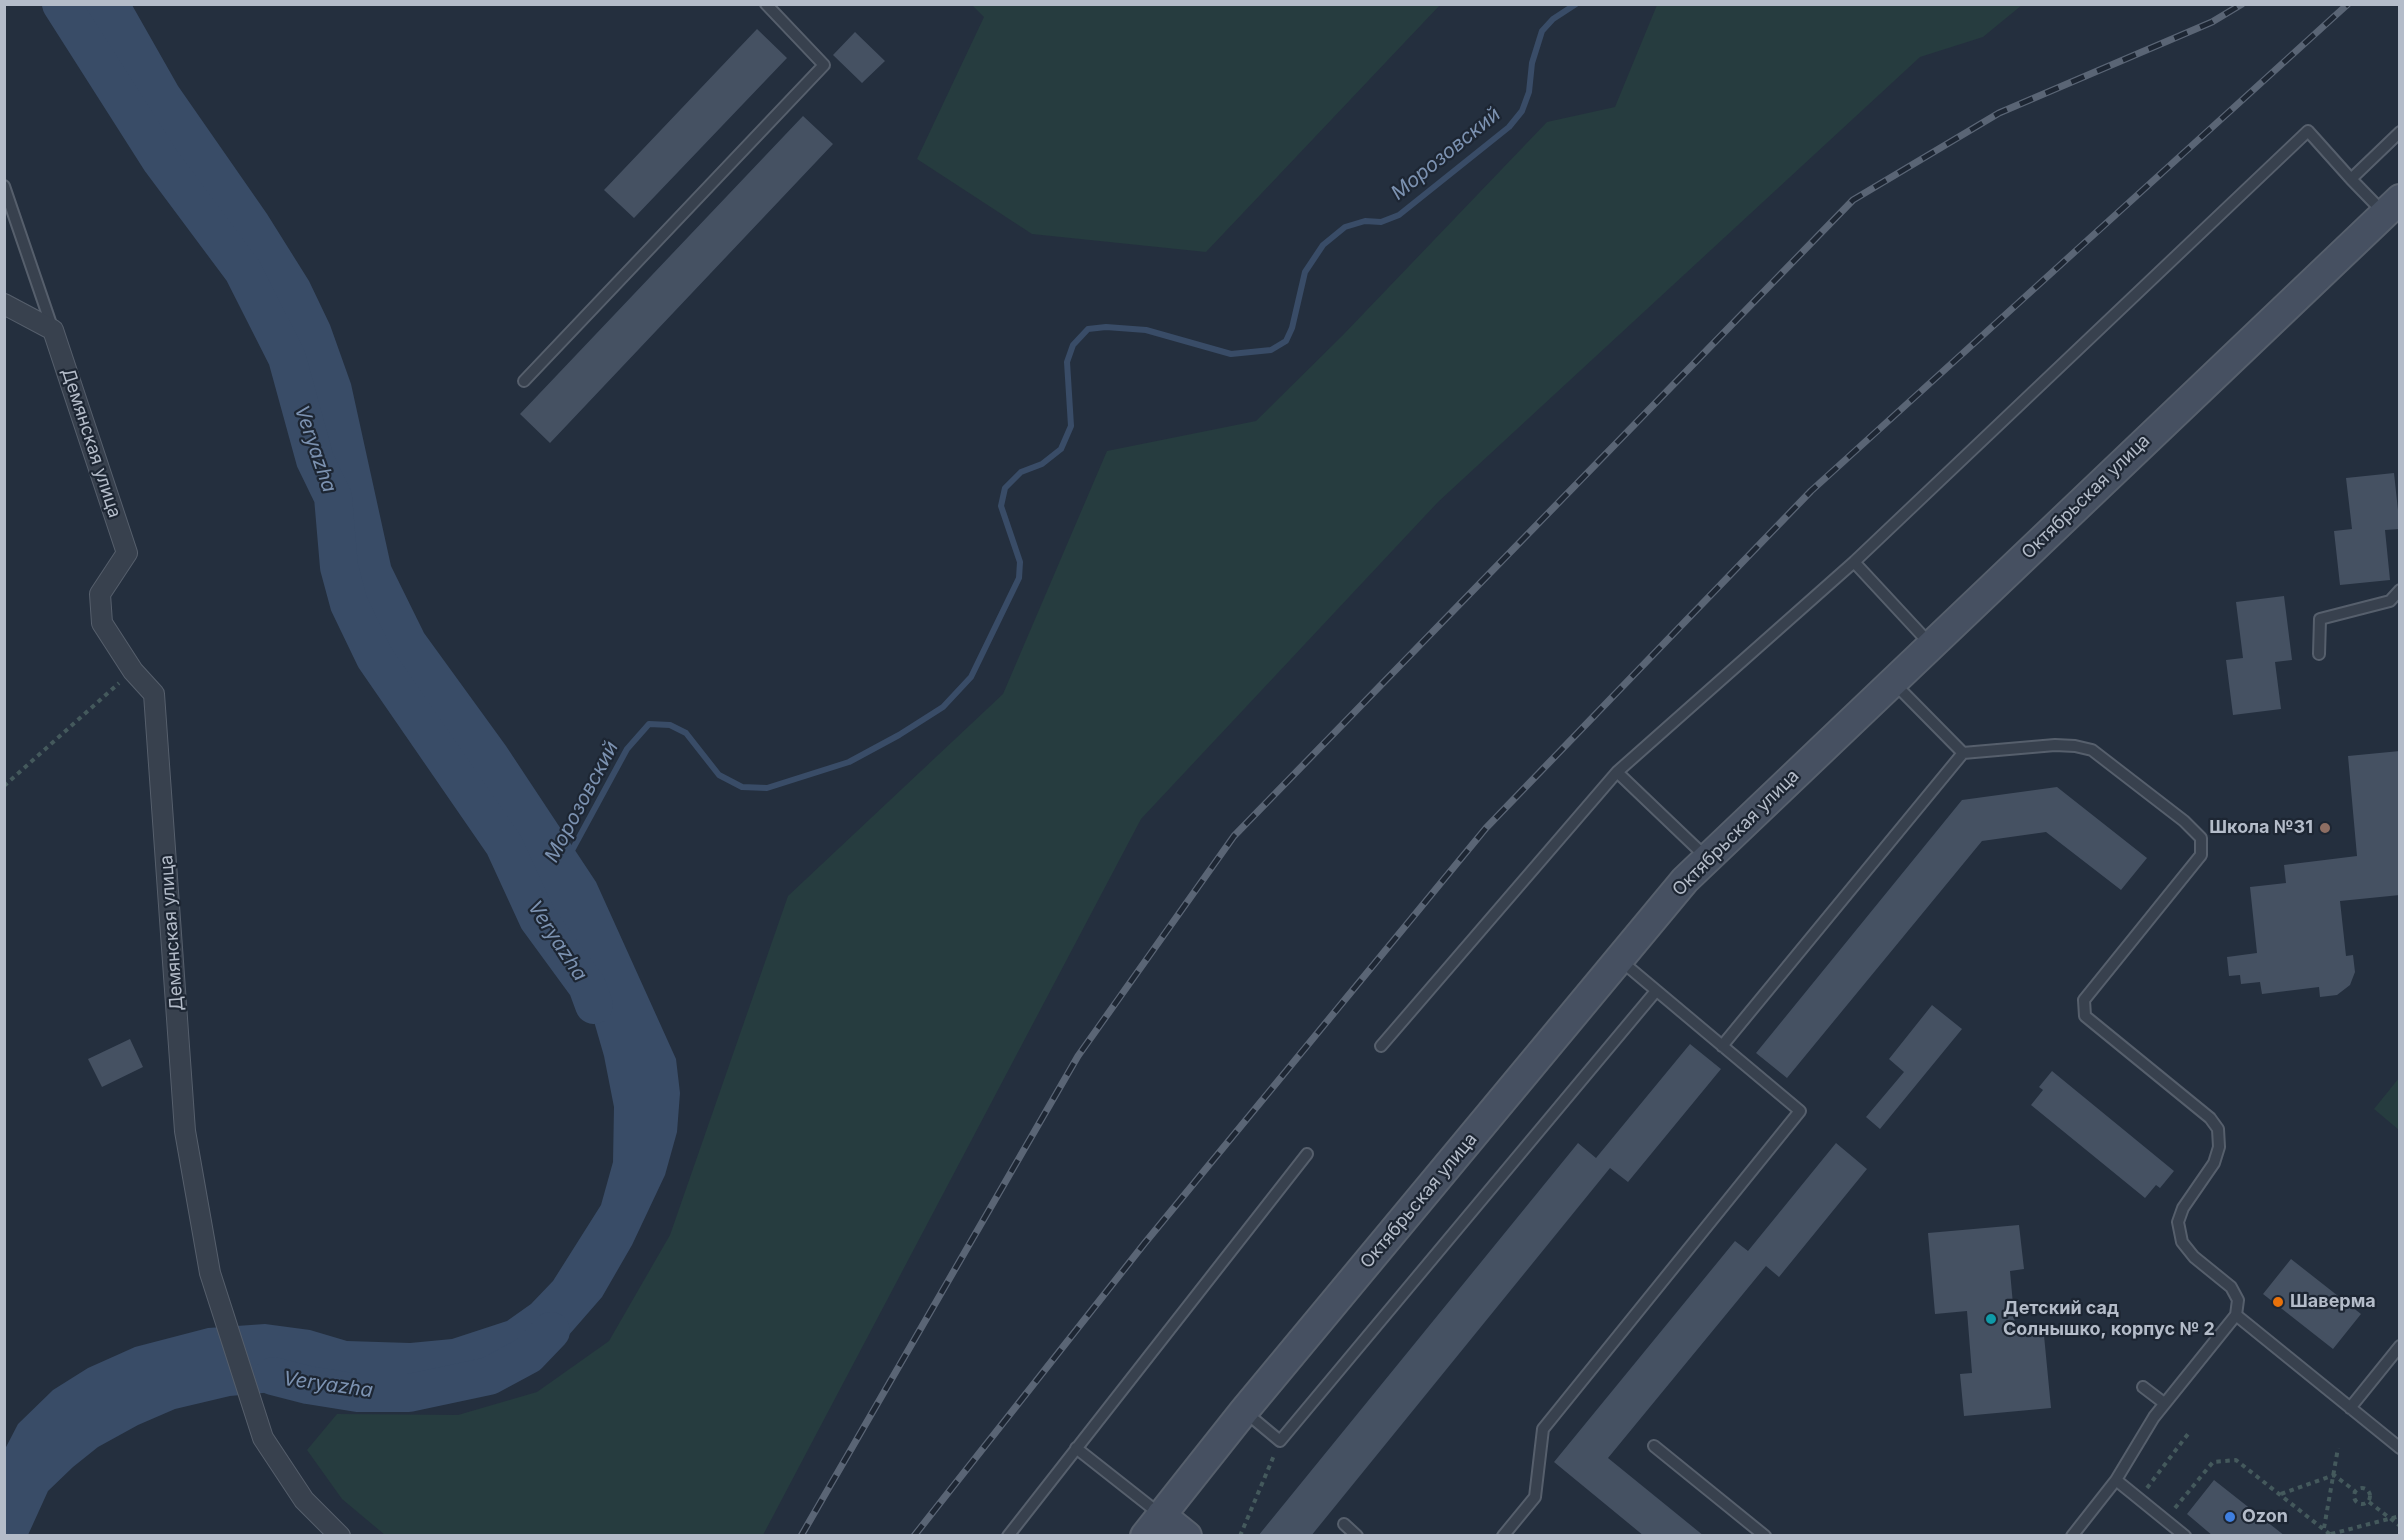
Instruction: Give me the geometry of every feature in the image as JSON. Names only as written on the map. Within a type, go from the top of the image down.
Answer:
[{"type":"main road","name":"Октябрьская улица","points":[[1153,1525],[1244,1411],[1685,880],[2392,206]]},
{"type":"main road","points":[[1153,1525],[1187,1536]]},
{"type":"street","points":[[4,304],[53,330]]},
{"type":"street","name":"Демянская улица","points":[[53,330],[127,553],[100,594],[102,623],[133,671],[154,694],[185,1131],[210,1273],[263,1438],[304,1500],[340,1536]]},
{"type":"lane","points":[[524,381],[824,65],[766,4]]},
{"type":"lane","points":[[1381,1046],[1617,772],[1854,562],[2308,131],[2351,179],[2392,206]]},
{"type":"lane","points":[[2351,179],[2400,132]]},
{"type":"lane","points":[[4,186],[53,330]]},
{"type":"lane","points":[[1854,562],[1931,645]]},
{"type":"lane","points":[[2319,654],[2320,619],[2390,601],[2400,590]]},
{"type":"lane","points":[[1893,682],[1963,753]]},
{"type":"lane","points":[[1722,1046],[1963,753],[2055,745],[2092,750],[2184,821],[2201,837],[2202,855],[2084,1000],[2085,1016],[2210,1118],[2218,1129],[2219,1147],[2214,1163],[2183,1208],[2178,1222],[2182,1242],[2194,1257],[2231,1287],[2238,1300],[2236,1315],[2164,1403],[2116,1480],[2072,1536]]},
{"type":"lane","points":[[1617,772],[1707,858]]},
{"type":"lane","points":[[1503,1536],[1534,1497],[1543,1429],[1800,1111],[1619,960]]},
{"type":"lane","points":[[1244,1411],[1280,1441],[1656,990]]},
{"type":"lane","points":[[1008,1536],[1307,1154]]},
{"type":"lane","points":[[2236,1315],[2400,1448]]},
{"type":"lane","points":[[2350,1408],[2400,1346]]},
{"type":"lane","points":[[2143,1387],[2164,1403]]},
{"type":"lane","points":[[1654,1446],[1765,1536]]},
{"type":"lane","points":[[1076,1448],[1153,1525]]},
{"type":"lane","points":[[2116,1480],[2185,1536]]},
{"type":"lane","points":[[1344,1524],[1357,1536]]},
{"type":"path","points":[[4,786],[133,671]]},
{"type":"path","points":[[2155,1497],[2146,1490],[2188,1434]]},
{"type":"path","points":[[1240,1536],[1280,1441]]},
{"type":"path","points":[[2324,1528],[2338,1448]]},
{"type":"path","points":[[2173,1511],[2206,1468],[2213,1462],[2224,1459],[2236,1460],[2331,1535],[2400,1516]]},
{"type":"path","points":[[2334,1475],[2355,1491]]},
{"type":"path","points":[[2280,1495],[2334,1475]]},
{"type":"path","points":[[2360,1488],[2368,1490],[2370,1495],[2368,1502],[2363,1505],[2355,1502],[2355,1491],[2360,1488]]},
{"type":"path","points":[[2368,1502],[2400,1526]]},
{"type":"green space","points":[[972,5],[1440,5],[1206,252],[1032,234],[917,159],[984,17]]},
{"type":"green space","points":[[1657,5],[2022,5],[1983,37],[1920,57],[1438,502],[1141,819],[763,1535],[385,1535],[342,1499],[307,1450],[337,1414],[458,1415],[537,1392],[609,1341],[670,1235],[788,896],[1003,694],[1107,451],[1256,421],[1343,335],[1547,122],[1615,107]]},
{"type":"green space","points":[[2399,1078],[2399,1130],[2374,1109]]},
{"type":"water","points":[[64,5],[132,5],[178,86],[267,214],[309,281],[330,325],[351,384],[391,566],[424,633],[506,746],[596,882],[676,1059],[680,1093],[677,1132],[665,1175],[632,1245],[602,1297],[568,1336],[520,1361],[465,1378],[392,1387],[339,1386],[230,1396],[175,1409],[138,1425],[98,1447],[48,1491],[28,1535],[5,1535],[4,1451],[18,1424],[53,1390],[88,1368],[135,1347],[208,1328],[265,1324],[310,1330],[347,1341],[410,1343],[452,1339],[507,1321],[531,1304],[553,1281],[601,1205],[613,1162],[614,1107],[604,1056],[591,1011],[566,956],[472,798],[383,666],[335,576],[324,531],[327,473],[280,314],[255,276],[158,150]]},
{"type":"building","points":[[757,29],[787,58],[634,218],[604,190]]},
{"type":"building","points":[[855,32],[885,61],[862,83],[833,55]]},
{"type":"building","points":[[803,116],[833,144],[550,443],[520,414]]},
{"type":"building","points":[[2394,473],[2400,529],[2385,530],[2390,580],[2340,585],[2334,531],[2352,529],[2346,478]]},
{"type":"building","points":[[2284,596],[2292,660],[2275,662],[2281,709],[2233,715],[2226,660],[2243,658],[2236,602]]},
{"type":"building","points":[[2400,751],[2400,895],[2340,901],[2346,956],[2353,955],[2355,972],[2350,985],[2337,995],[2320,997],[2319,987],[2262,994],[2260,982],[2241,984],[2240,975],[2229,976],[2227,957],[2257,953],[2250,887],[2286,883],[2284,865],[2357,856],[2348,756]]},
{"type":"building","points":[[2057,787],[2147,858],[2121,890],[2046,832],[1982,841],[1787,1078],[1756,1053],[1962,800]]},
{"type":"building","points":[[1932,1005],[1962,1029],[1880,1129],[1866,1117],[1904,1072],[1889,1059]]},
{"type":"building","points":[[130,1039],[143,1067],[102,1087],[88,1059]]},
{"type":"building","points":[[1690,1044],[1721,1069],[1628,1182],[1610,1168],[1311,1536],[1258,1536],[1578,1143],[1596,1158]]},
{"type":"building","points":[[2052,1071],[2174,1171],[2160,1188],[2156,1185],[2145,1198],[2031,1105],[2043,1090],[2039,1087]]},
{"type":"building","points":[[1836,1143],[1867,1169],[1779,1277],[1766,1266],[1608,1458],[1704,1536],[1644,1536],[1554,1462],[1735,1241],[1748,1251]]},
{"type":"building","name":"Детский сад Солнышко, корпус № 2","points":[[2019,1225],[2024,1269],[2010,1271],[2015,1327],[2043,1325],[2051,1408],[1964,1416],[1960,1374],[1972,1373],[1967,1311],[1935,1314],[1928,1233]]},
{"type":"building","points":[[2291,1259],[2361,1314],[2333,1349],[2263,1294]]},
{"type":"building","points":[[2214,1480],[2285,1536],[2213,1536],[2187,1514]]},
{"type":"waterway","name":"Veryazha","points":[[61,4],[161,161],[243,271],[287,358],[315,460],[333,497],[339,567],[349,604],[375,658],[504,845],[538,919],[587,986],[594,1005]]},
{"type":"waterway","name":"Морозовский","points":[[570,854],[627,749],[649,724],[670,725],[686,733],[719,775],[742,787],[767,788],[849,762],[899,735],[943,707],[971,677],[1019,578],[1020,562],[1001,506],[1005,488],[1021,472],[1042,464],[1061,449],[1071,426],[1067,362],[1073,345],[1088,329],[1106,327],[1146,330],[1231,354],[1271,350],[1286,341],[1292,328],[1305,272],[1323,245],[1345,227],[1365,221],[1381,222],[1399,215],[1509,127],[1522,111],[1529,92],[1532,63],[1542,31],[1553,19],[1576,4]]},
{"type":"waterway","name":"Морозовский","points":[[538,919],[545,906]]},
{"type":"waterway","name":"Veryazha","points":[[273,1376],[308,1385],[358,1393],[409,1393],[489,1376],[528,1355],[551,1331]]},
{"type":"railway","points":[[801,1536],[1078,1056],[1234,836],[1853,200],[1999,113],[2212,22],[2242,4]]},
{"type":"railway","points":[[914,1536],[1144,1244],[1486,828],[1811,491],[2348,4]]},
{"type":"place","name":"Школа №31","points":[[2325,828]]},
{"type":"place","name":"Шаверма","points":[[2278,1302]]},
{"type":"place","name":"Детский сад Солнышко, корпус № 2","points":[[1991,1319]]},
{"type":"place","name":"Ozon","points":[[2230,1517]]}]
